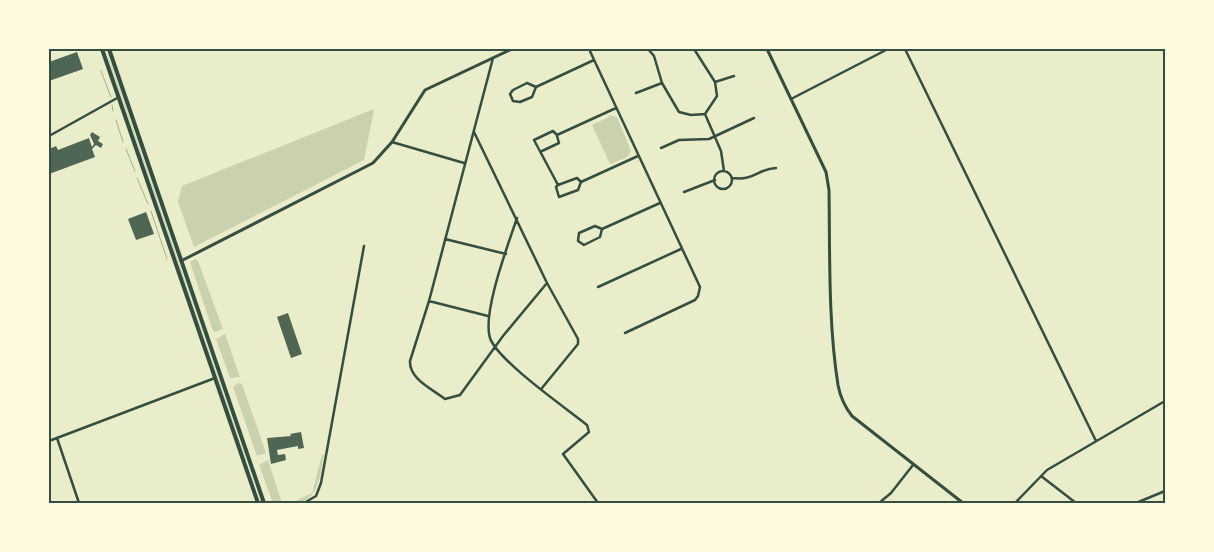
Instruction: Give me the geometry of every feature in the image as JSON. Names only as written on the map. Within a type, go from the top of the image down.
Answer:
[{"type":"highway","points":[[102,49],[258,503]]},
{"type":"highway","points":[[109,49],[264,502]]},
{"type":"street","points":[[181,261],[373,164],[392,142],[425,90],[512,49]]},
{"type":"street","points":[[589,49],[700,288],[698,296],[625,333]]},
{"type":"street","points":[[648,49],[654,56],[662,83],[679,112],[691,115],[705,114]]},
{"type":"street","points":[[694,49],[715,82],[717,96],[705,114]]},
{"type":"street","points":[[767,49],[826,172],[829,190],[833,329],[838,386],[852,416],[963,503]]},
{"type":"street","points":[[791,99],[888,49]]},
{"type":"street","points":[[905,49],[1096,441]]},
{"type":"street","points":[[493,58],[429,301],[410,361],[410,369],[413,375],[445,399],[460,395],[495,347],[547,283]]},
{"type":"street","points":[[536,87],[527,83],[513,90],[510,94],[513,101],[520,102],[532,97],[536,87],[594,60]]},
{"type":"street","points":[[715,82],[734,76]]},
{"type":"street","points":[[636,93],[662,83]]},
{"type":"street","points":[[49,136],[119,97]]},
{"type":"street","points":[[557,135],[616,108]]},
{"type":"street","points":[[705,114],[716,136],[721,151],[724,171]]},
{"type":"street","points":[[661,148],[679,140],[700,141],[716,136],[754,118]]},
{"type":"street","points":[[542,151],[559,143],[557,135],[553,130],[534,140],[536,146],[542,151],[558,185],[556,188],[559,197],[563,198],[578,190],[581,182],[638,156]]},
{"type":"street","points":[[474,131],[547,283],[576,335],[578,344],[542,388]]},
{"type":"street","points":[[392,142],[464,163]]},
{"type":"street","points":[[732,178],[744,180],[768,168],[776,168]]},
{"type":"street","points":[[684,192],[715,180],[718,173],[724,171],[729,173],[732,178],[730,186],[724,188],[719,187],[715,180]]},
{"type":"street","points":[[558,185],[572,178],[577,178],[581,182]]},
{"type":"street","points":[[602,229],[600,237],[584,245],[578,241],[578,233],[595,226],[602,229],[660,203]]},
{"type":"street","points":[[516,218],[488,316],[490,337],[495,347],[589,428],[589,432],[563,454],[598,503]]},
{"type":"street","points":[[445,239],[506,254]]},
{"type":"street","points":[[304,503],[316,496],[321,483],[364,246]]},
{"type":"street","points":[[598,287],[681,249]]},
{"type":"street","points":[[429,301],[488,316]]},
{"type":"street","points":[[49,440],[215,378]]},
{"type":"street","points":[[1015,503],[1041,476],[1096,441],[1165,402]]},
{"type":"street","points":[[56,438],[79,503]]},
{"type":"street","points":[[879,503],[891,493],[913,465]]},
{"type":"street","points":[[1041,476],[1076,503]]},
{"type":"street","points":[[1136,503],[1165,491]]},
{"type":"green space","points":[[105,49],[246,460],[245,461]]},
{"type":"green space","points":[[374,109],[364,160],[194,247],[178,202],[182,186]]},
{"type":"green space","points":[[608,115],[617,117],[631,151],[627,157],[610,164],[592,125],[609,117]]},
{"type":"green space","points":[[195,259],[198,261],[223,329],[216,332],[213,331],[190,262]]},
{"type":"green space","points":[[225,334],[240,377],[230,378],[216,339]]},
{"type":"green space","points":[[238,383],[242,384],[266,453],[257,456],[233,387]]},
{"type":"green space","points":[[322,455],[324,455],[317,487],[308,498],[301,502],[292,503],[312,493]]},
{"type":"green space","points":[[268,460],[282,503],[273,503],[259,465]]},
{"type":"building","points":[[77,52],[83,69],[49,81],[49,62]]},
{"type":"building","points":[[92,132],[100,137],[98,141],[103,144],[101,148],[96,145],[92,149],[95,157],[49,174],[49,149],[56,146],[58,150],[89,138],[92,147],[94,144],[90,135]]},
{"type":"building","points":[[146,212],[154,234],[136,240],[128,219]]},
{"type":"building","points":[[288,313],[302,354],[291,358],[277,317]]},
{"type":"building","points":[[301,432],[304,448],[298,449],[298,446],[277,450],[278,455],[285,454],[286,460],[271,464],[267,438],[291,436],[290,434]]},
{"type":"waterway","points":[[101,71],[111,97]]},
{"type":"waterway","points":[[112,105],[113,111]]},
{"type":"waterway","points":[[116,120],[123,142]]},
{"type":"waterway","points":[[126,149],[135,171]]},
{"type":"waterway","points":[[137,178],[148,204]]},
{"type":"waterway","points":[[151,211],[167,259]]}]
